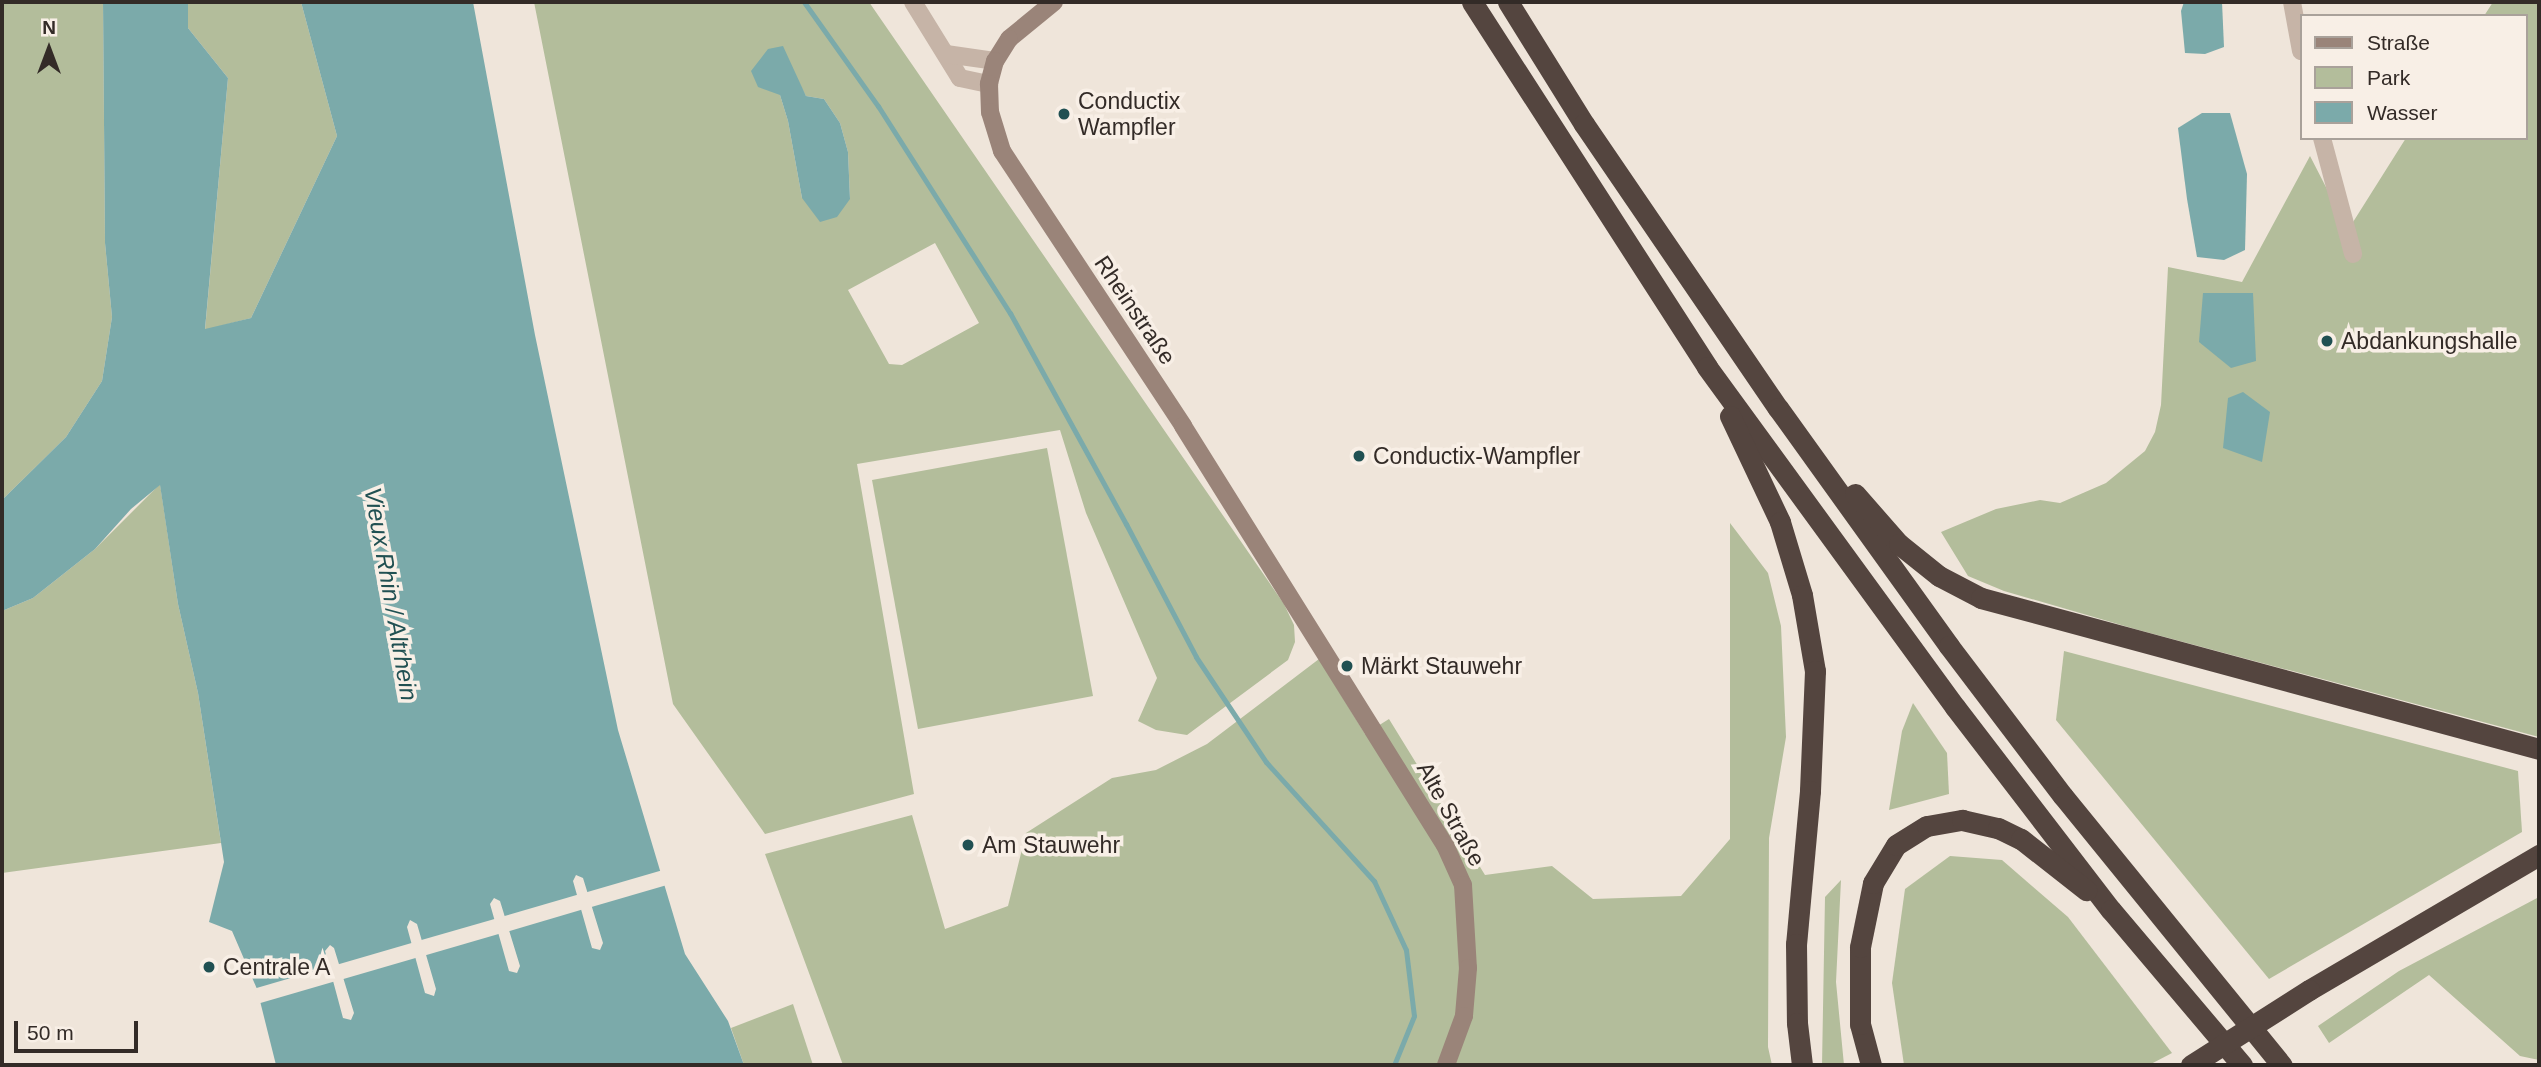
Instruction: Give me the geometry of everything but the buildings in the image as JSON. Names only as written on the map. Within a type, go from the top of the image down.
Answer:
[{"type":"highway","points":[[1472,2],[1707,367],[1917,657],[2111,910],[2242,1065]]},
{"type":"highway","points":[[1507,2],[1584,124],[1949,646],[2063,796],[2282,1065]]},
{"type":"highway","points":[[1707,367],[1780,522],[1802,595],[1815,671],[1810,791],[1796,944],[1797,1023],[1802,1065]]},
{"type":"highway","points":[[1811,452],[1899,544],[1939,576],[1981,598],[2539,749]]},
{"type":"highway","points":[[1871,1065],[1860,1024],[1860,947],[1873,883],[1896,845],[1927,826],[1962,820],[1998,828],[2021,839],[2111,910]]},
{"type":"highway","points":[[2191,1065],[2309,990],[2539,855]]},
{"type":"street","points":[[913,2],[960,78],[989,84]]},
{"type":"street","name":"Rheinstraße","points":[[1054,2],[1009,39],[995,61],[989,84],[990,112],[1002,151],[1183,426],[1321,647]]},
{"type":"street","points":[[2292,2],[2300,46]]},
{"type":"street","points":[[946,54],[995,61]]},
{"type":"street","points":[[2323,140],[2353,254]]},
{"type":"street","name":"Alte Straße","points":[[1321,647],[1445,845],[1463,885],[1468,968],[1464,1016],[1446,1065]]},
{"type":"green space","points":[[2,2],[103,2],[105,243],[112,317],[102,381],[66,437],[2,500]]},
{"type":"green space","points":[[188,2],[301,2],[337,136],[251,318],[205,330],[228,78],[188,28]]},
{"type":"green space","points":[[534,2],[869,2],[1284,604],[1294,625],[1295,642],[1288,660],[1187,735],[1156,730],[1138,721],[1157,678],[1086,513],[1060,430],[857,464],[914,794],[765,834],[673,704]],"holes":[[[790,66],[806,96],[824,99],[840,123],[848,152],[850,199],[802,198],[788,121],[780,95]],[[935,243],[979,323],[902,365],[889,364],[848,290]]]},
{"type":"green space","points":[[2493,2],[2539,2],[2539,737],[2135,629],[2004,591],[1968,576],[1941,532],[1996,509],[2040,500],[2060,503],[2106,483],[2145,451],[2155,432],[2161,405],[2168,267],[2242,282],[2310,156],[2348,230],[2405,140],[2527,140],[2527,14],[2485,14]]},
{"type":"green space","points":[[1047,448],[1093,696],[918,729],[872,480]]},
{"type":"green space","points":[[160,484],[178,604],[198,693],[221,843],[2,873],[2,611],[33,598],[95,549]]},
{"type":"green space","points":[[1730,523],[1768,573],[1781,626],[1786,737],[1769,838],[1768,1047],[1772,1065],[843,1065],[765,854],[912,815],[945,929],[1008,906],[1026,833],[1112,778],[1156,770],[1207,744],[1319,659],[1365,734],[1389,719],[1485,875],[1552,866],[1593,899],[1681,896],[1730,839]]},
{"type":"green space","points":[[2064,651],[2518,771],[2522,832],[2269,979],[2056,720]]},
{"type":"green space","points":[[1913,703],[1947,753],[1949,794],[1889,810],[1902,731]]},
{"type":"green space","points":[[1950,856],[2002,860],[2068,917],[2172,1053],[2149,1065],[1904,1065],[1892,983],[1905,889]]},
{"type":"green space","points":[[1841,880],[1836,982],[1844,1065],[1822,1065],[1825,897]]},
{"type":"green space","points":[[2539,897],[2539,1060],[2520,1056],[2429,975],[2329,1043],[2318,1026],[2399,971]]},
{"type":"green space","points":[[793,1004],[813,1065],[744,1065],[731,1028]]},
{"type":"water","name":"Vieux Rhin / Altrhein","points":[[103,2],[188,2],[188,28],[228,78],[205,329],[251,318],[337,136],[301,2],[473,2],[535,335],[618,730],[685,954],[728,1021],[744,1065],[276,1065],[257,989],[232,931],[209,922],[224,862],[198,693],[178,604],[160,485],[131,509],[95,549],[33,598],[2,611],[2,500],[66,437],[102,381],[112,317],[105,243]],"holes":[[[576,875],[583,878],[603,943],[600,950],[592,948],[573,881]],[[494,898],[500,901],[520,966],[517,973],[509,971],[490,904]],[[410,920],[417,924],[436,989],[434,996],[425,993],[407,927]],[[330,945],[334,948],[354,1013],[351,1020],[343,1018],[325,951]]]},
{"type":"water","points":[[2184,2],[2222,2],[2224,47],[2205,54],[2185,53],[2181,11]]},
{"type":"water","points":[[783,46],[806,96],[824,99],[840,123],[848,152],[850,199],[837,217],[820,222],[802,198],[788,121],[780,95],[758,87],[751,71],[768,49]]},
{"type":"water","points":[[2202,113],[2230,113],[2247,174],[2245,250],[2224,260],[2197,257],[2187,199],[2178,128]]},
{"type":"water","points":[[2203,293],[2253,293],[2256,361],[2231,368],[2199,342]]},
{"type":"water","points":[[2243,392],[2270,412],[2262,462],[2223,448],[2228,398]]},
{"type":"pier","points":[[663,870],[667,885],[588,908],[584,893]]},
{"type":"pier","points":[[580,894],[584,909],[506,932],[501,917]]},
{"type":"pier","points":[[498,918],[502,933],[423,956],[418,941]]},
{"type":"pier","points":[[415,942],[419,957],[340,980],[336,965]]},
{"type":"pier","points":[[332,966],[336,981],[257,1004],[253,989]]},
{"type":"waterway","points":[[804,2],[878,106],[1010,313],[1196,657],[1266,762],[1374,881],[1406,950],[1414,1016],[1394,1065]]},
{"type":"place","name":"Conductix Wampfler","points":[[1064,114]]},
{"type":"place","name":"Abdankungshalle","points":[[2327,341]]},
{"type":"place","name":"Conductix-Wampfler","points":[[1359,456]]},
{"type":"place","name":"Märkt Stauwehr","points":[[1347,666]]},
{"type":"place","name":"Am Stauwehr","points":[[968,845]]},
{"type":"place","name":"Centrale A","points":[[209,967]]}]
